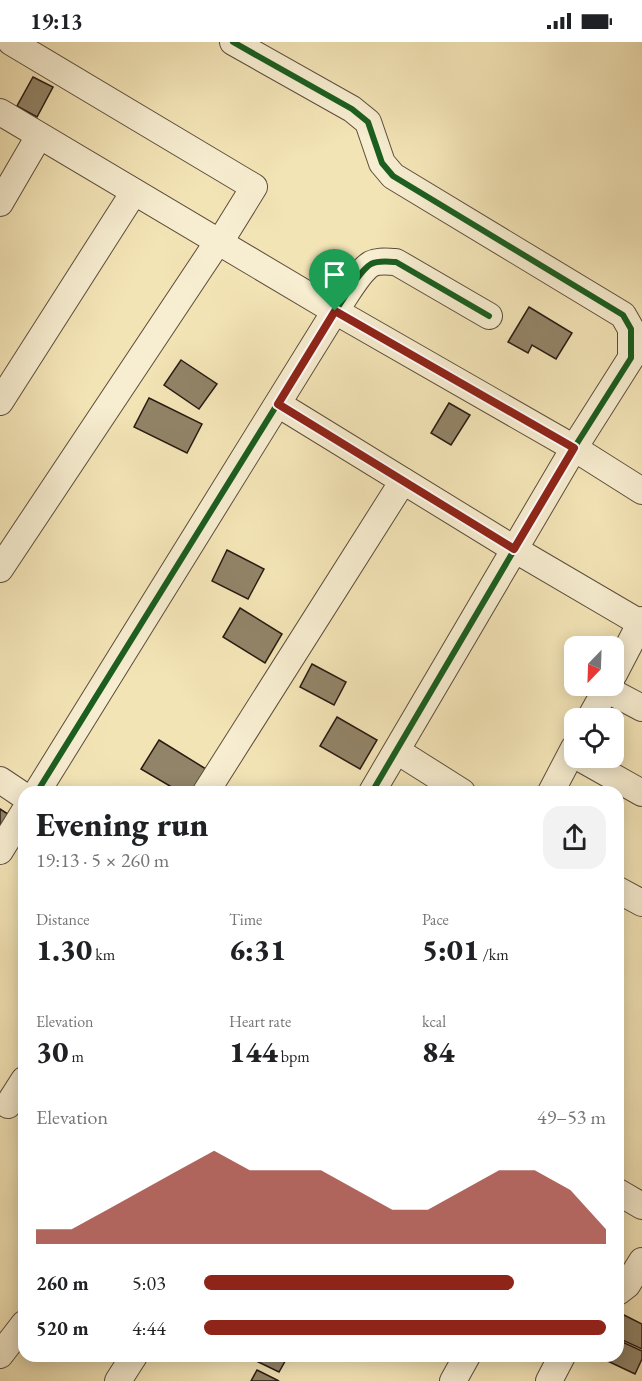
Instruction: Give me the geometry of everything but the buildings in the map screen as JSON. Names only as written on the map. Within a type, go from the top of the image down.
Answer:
[{"type":"street","points":[[4,554],[220,242],[254,187],[11,42]]},
{"type":"street","points":[[233,42],[352,109],[368,122],[382,163],[393,176],[623,315],[631,329],[636,362],[574,448],[376,786]]},
{"type":"street","points":[[0,112],[335,311],[574,448],[642,491]]},
{"type":"street","points":[[0,203],[39,136]]},
{"type":"street","points":[[0,402],[134,192]]},
{"type":"street","points":[[41,786],[335,311],[362,273],[372,264],[382,261],[396,262],[489,316]]},
{"type":"street","points":[[278,404],[514,549],[642,622],[624,655]]},
{"type":"street","points":[[210,786],[403,481]]},
{"type":"street","points":[[624,694],[642,708]]},
{"type":"street","points":[[397,752],[452,786]]},
{"type":"street","points":[[555,786],[566,768]]},
{"type":"street","points":[[600,768],[642,793]]},
{"type":"street","points":[[0,780],[18,792]]},
{"type":"street","points":[[0,851],[18,822]]},
{"type":"street","points":[[624,893],[642,903]]},
{"type":"street","points":[[8,1105],[18,1089]]},
{"type":"street","points":[[624,1196],[642,1206]]},
{"type":"street","points":[[624,1287],[642,1261]]},
{"type":"street","points":[[0,1355],[18,1332]]},
{"type":"street","points":[[118,1381],[130,1362]]},
{"type":"street","points":[[453,1381],[464,1362]]},
{"type":"street","points":[[549,1381],[559,1362]]},
{"type":"cycle path","points":[[233,42],[352,109],[368,122],[382,163],[393,176],[623,315],[631,329],[631,358],[574,448],[376,786]]},
{"type":"cycle path","points":[[41,786],[335,311],[366,268],[377,262],[396,262],[489,316]]},
{"type":"route","points":[[335,311],[574,448],[514,549],[278,404],[335,311]]}]
